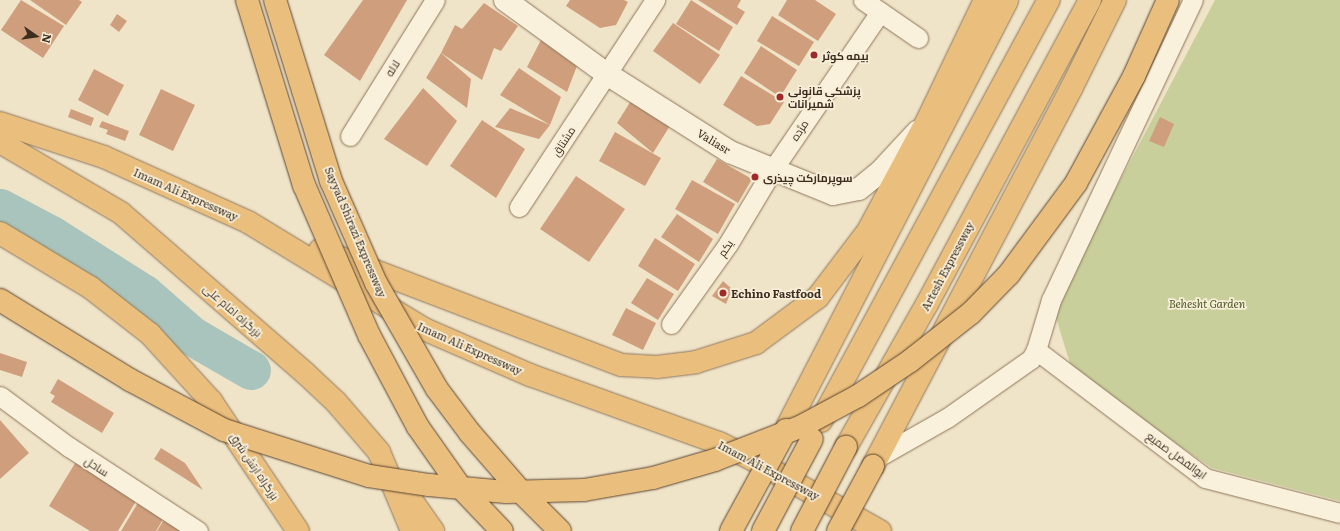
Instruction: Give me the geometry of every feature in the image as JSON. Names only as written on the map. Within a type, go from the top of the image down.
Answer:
[{"type":"highway","points":[[247,0],[304,185],[368,335],[418,427],[461,488],[502,531]]},
{"type":"highway","name":"Sayyad Shirazi Expressway","points":[[274,0],[332,181],[376,283],[437,389],[451,408],[523,494],[560,531]]},
{"type":"highway","points":[[248,222],[621,365],[657,367],[696,362],[756,343],[818,297],[868,232],[927,121],[985,0]]},
{"type":"highway","points":[[731,531],[787,427],[1007,0]]},
{"type":"highway","points":[[763,531],[1049,0]]},
{"type":"highway","name":"Artesh Expressway","points":[[802,531],[846,447],[927,304],[1090,0]]},
{"type":"highway","points":[[838,531],[1072,87],[1115,0]]},
{"type":"highway","points":[[0,300],[130,380],[224,430],[368,476],[429,485],[506,492],[584,490],[653,478],[730,455],[802,426],[858,396],[910,360],[971,313],[1009,274],[1076,183],[1134,76],[1168,0]]},
{"type":"highway","name":"Imam Ali Expressway","points":[[0,123],[104,157],[248,222],[424,329],[530,375],[719,443],[752,459],[880,531]]},
{"type":"highway","name":"بزرگراه امام علی","points":[[0,142],[122,213],[306,373],[336,402],[379,452],[412,531]]},
{"type":"highway","name":"بزرگراه ارتش شرق","points":[[0,233],[91,288],[150,334],[211,401],[298,531]]},
{"type":"highway","points":[[379,452],[433,531]]},
{"type":"main road","name":"Valiasr","points":[[505,0],[607,74],[730,152],[833,194],[859,189],[881,171],[927,121]]},
{"type":"street","name":"لاله","points":[[350,136],[435,0]]},
{"type":"street","name":"مشتاق","points":[[519,207],[655,0]]},
{"type":"street","points":[[862,0],[918,38]]},
{"type":"street","points":[[875,461],[947,418],[1022,367],[1036,350],[1051,300],[1193,0]]},
{"type":"street","name":"مژده","points":[[773,169],[880,12]]},
{"type":"street","name":"یکم","points":[[671,324],[728,244],[773,169]]},
{"type":"street","name":"ابوالفضل صمیع","points":[[1036,350],[1205,478],[1340,512]]},
{"type":"street","name":"ساحل","points":[[0,396],[69,447],[198,531]]},
{"type":"green space","name":"Behesht Garden","points":[[1215,0],[1340,0],[1340,501],[1212,468],[1073,373],[1053,308]]},
{"type":"building","points":[[21,0],[64,26],[43,58],[1,30]]},
{"type":"building","points":[[30,0],[79,0],[82,2],[66,25]]},
{"type":"building","points":[[363,0],[407,0],[360,81],[324,55]]},
{"type":"building","points":[[570,0],[624,0],[628,2],[616,25],[600,28],[566,6]]},
{"type":"building","points":[[691,0],[733,27],[719,51],[676,24]]},
{"type":"building","points":[[698,0],[741,0],[737,7],[745,12],[737,25]]},
{"type":"building","points":[[787,0],[815,0],[836,14],[818,41],[778,15]]},
{"type":"building","points":[[484,3],[518,26],[501,51],[494,48],[482,80],[441,53],[455,25],[462,29]]},
{"type":"building","points":[[117,14],[127,21],[119,32],[110,25]]},
{"type":"building","points":[[772,16],[814,42],[799,66],[757,41]]},
{"type":"building","points":[[673,23],[720,55],[700,84],[653,51]]},
{"type":"building","points":[[541,40],[577,66],[567,92],[527,67]]},
{"type":"building","points":[[761,46],[797,70],[780,97],[744,73]]},
{"type":"building","points":[[441,53],[471,79],[467,108],[426,78]]},
{"type":"building","points":[[519,68],[561,97],[550,125],[500,95]]},
{"type":"building","points":[[94,69],[124,85],[108,116],[78,100]]},
{"type":"building","points":[[741,76],[784,102],[770,124],[757,126],[723,105]]},
{"type":"building","points":[[423,88],[457,121],[427,166],[384,139]]},
{"type":"building","points":[[161,89],[195,105],[173,151],[139,135]]},
{"type":"building","points":[[634,96],[673,121],[653,153],[617,123]]},
{"type":"building","points":[[510,108],[550,125],[539,139],[495,127]]},
{"type":"building","points":[[71,109],[94,118],[91,126],[68,117]]},
{"type":"building","points":[[1160,117],[1174,124],[1164,147],[1149,141]]},
{"type":"building","points":[[482,120],[525,149],[496,198],[450,166]]},
{"type":"building","points":[[102,121],[129,131],[125,141],[106,134],[108,130],[99,127]]},
{"type":"building","points":[[615,132],[661,158],[645,186],[599,161]]},
{"type":"building","points":[[717,159],[752,179],[738,203],[703,182]]},
{"type":"building","points":[[576,176],[625,209],[589,262],[540,229]]},
{"type":"building","points":[[692,180],[735,204],[718,234],[675,209]]},
{"type":"building","points":[[677,214],[713,239],[699,262],[661,237]]},
{"type":"building","points":[[655,238],[695,264],[678,291],[638,266]]},
{"type":"building","points":[[647,278],[674,294],[658,320],[631,303]]},
{"type":"building","name":"Echino Fastfood","points":[[723,281],[732,289],[726,304],[712,296]]},
{"type":"building","points":[[626,308],[656,323],[643,350],[612,335]]},
{"type":"building","points":[[0,353],[27,362],[22,377],[0,370]]},
{"type":"building","points":[[58,379],[114,413],[102,433],[51,402],[55,396],[50,393]]},
{"type":"building","points":[[0,420],[29,453],[0,479]]},
{"type":"building","points":[[161,448],[185,463],[203,490],[154,459]]},
{"type":"building","points":[[77,460],[138,498],[118,531],[90,531],[49,506]]},
{"type":"building","points":[[139,501],[165,516],[156,531],[121,531]]},
{"type":"building","points":[[165,518],[183,531],[157,531]]},
{"type":"waterway","points":[[0,208],[51,235],[144,294],[192,336],[251,370]]},
{"type":"place","name":"بیمه کوثر","points":[[814,55]]},
{"type":"place","name":"پزشکی قانونی شمیرانات","points":[[780,97]]},
{"type":"place","name":"سوپرمارکت چیذری","points":[[755,177]]},
{"type":"place","name":"Echino Fastfood","points":[[723,293]]}]
